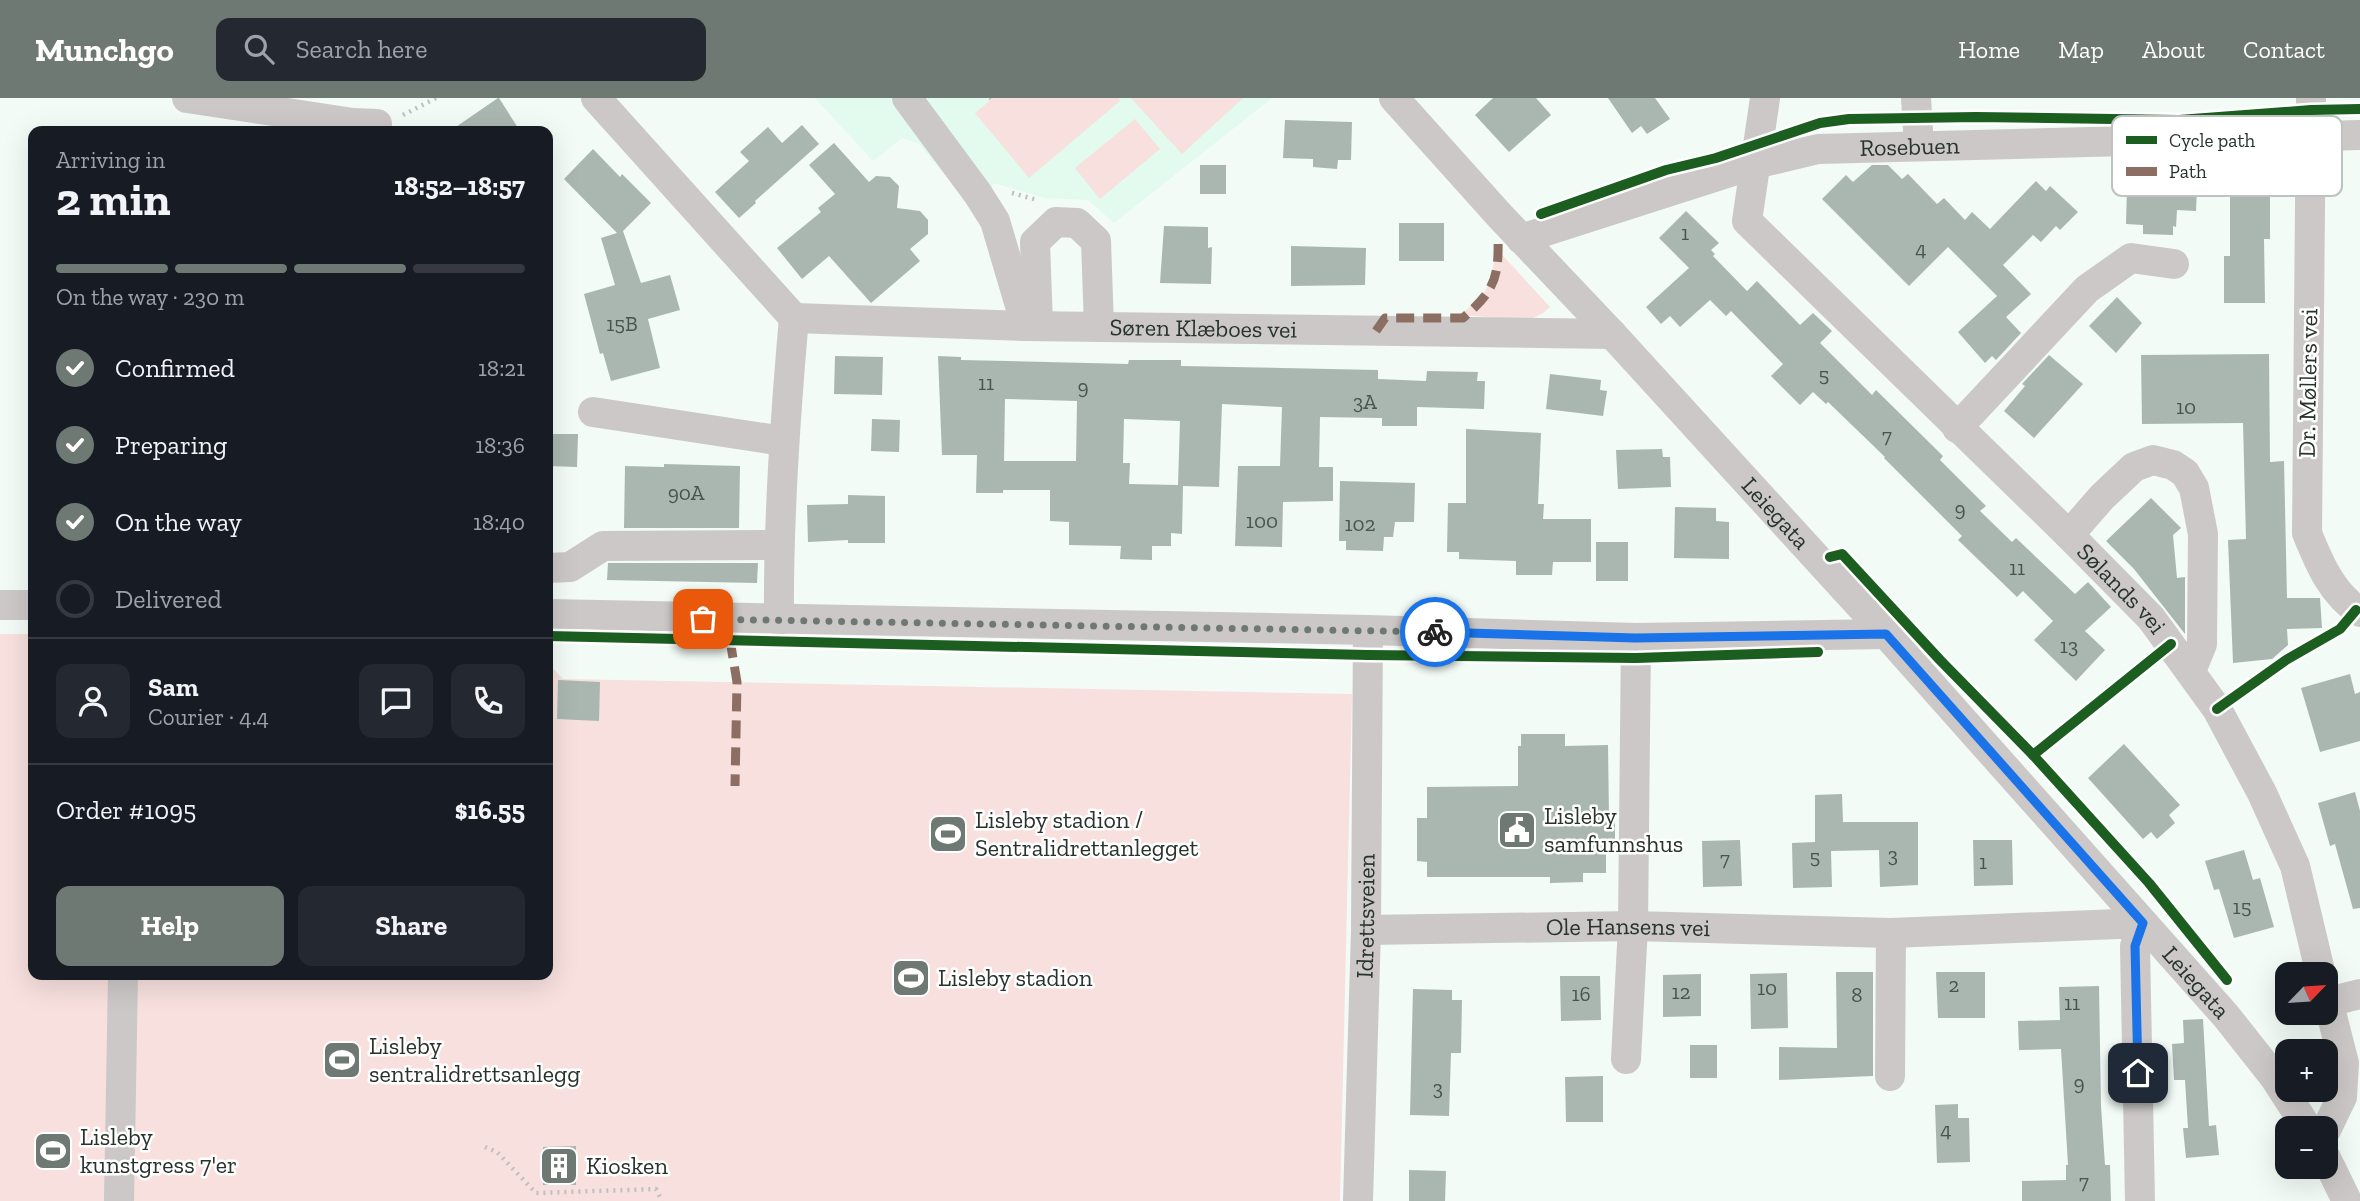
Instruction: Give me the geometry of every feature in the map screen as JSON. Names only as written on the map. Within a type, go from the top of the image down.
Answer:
[{"type":"street","points":[[187,98],[354,123],[377,124]]},
{"type":"street","points":[[596,98],[794,318],[783,441],[778,545],[779,620]]},
{"type":"street","points":[[907,98],[995,221],[1032,326]]},
{"type":"street","name":"Leiegata","points":[[1394,98],[1886,634],[2236,1027],[2300,1116]]},
{"type":"street","points":[[1755,164],[1765,98]]},
{"type":"street","points":[[1916,98],[1919,146]]},
{"type":"street","name":"Dr. Møllers vei","points":[[2311,98],[2311,116]]},
{"type":"street","name":"Rosebuen","points":[[2342,135],[2360,135]]},
{"type":"street","name":"Rosebuen","points":[[1521,239],[1755,164],[1818,149],[2112,141]]},
{"type":"street","name":"Sølands vei","points":[[1755,164],[1747,221],[2151,618],[2191,671],[2217,709],[2262,793],[2295,866],[2318,962]]},
{"type":"street","name":"Dr. Møllers vei","points":[[2310,196],[2307,533],[2320,565],[2339,595],[2360,612]]},
{"type":"street","points":[[1032,326],[1035,242],[1056,222],[1077,223],[1096,241],[1100,327]]},
{"type":"street","points":[[1957,428],[2087,289],[2132,258],[2174,264]]},
{"type":"street","name":"Søren Klæboes vei","points":[[794,318],[1032,326],[1612,334]]},
{"type":"street","points":[[593,412],[783,441]]},
{"type":"street","points":[[2069,535],[2102,497],[2134,467],[2153,460],[2174,465],[2185,473],[2194,488],[2203,534],[2203,644],[2191,671]]},
{"type":"street","points":[[553,568],[570,567],[603,546],[778,545]]},
{"type":"street","points":[[0,605],[28,605]]},
{"type":"street","points":[[553,614],[1636,638],[1886,634]]},
{"type":"street","name":"Idrettsveien","points":[[1358,1201],[1366,930],[1368,630]]},
{"type":"street","points":[[1626,1059],[1633,926],[1636,638]]},
{"type":"street","points":[[2140,1201],[2135,946],[2143,923]]},
{"type":"street","name":"Ole Hansens vei","points":[[1366,930],[1633,926],[1891,933],[2143,923]]},
{"type":"street","points":[[1890,1076],[1891,933]]},
{"type":"street","points":[[119,1201],[123,980]]},
{"type":"street","points":[[2338,991],[2360,994]]},
{"type":"street","name":"Sølands vei","points":[[2333,1116],[2342,1097],[2344,1063],[2334,1026]]},
{"type":"street","points":[[2336,1179],[2347,1201]]},
{"type":"path","points":[[377,124],[409,113],[436,98]]},
{"type":"path","points":[[485,1147],[497,1152],[536,1193],[656,1189],[662,1201]]},
{"type":"shaded area","points":[[815,98],[1272,98],[1114,223],[1088,200],[1045,198],[994,183],[976,211],[918,143],[902,138],[873,161]]},
{"type":"shaded area","points":[[993,98],[1118,98],[1120,101],[1029,178],[975,113]]},
{"type":"shaded area","points":[[1131,98],[1243,98],[1182,154]]},
{"type":"shaded area","points":[[1135,119],[1160,149],[1100,199],[1075,168]]},
{"type":"shaded area","points":[[1494,246],[1550,307],[1543,313],[1529,320],[1460,315],[1488,286],[1493,269]]},
{"type":"shaded area","name":"Lisleby stadion / Sentralidrettanlegget","points":[[0,634],[28,634],[28,980],[553,980],[553,668],[563,679],[1352,694],[1340,1201],[0,1201]]},
{"type":"building","points":[[498,98],[517,126],[457,126]]},
{"type":"building","points":[[1493,98],[1536,98],[1551,115],[1509,152],[1475,115]]},
{"type":"building","points":[[1608,98],[1655,98],[1670,119],[1647,134],[1641,126],[1632,133]]},
{"type":"building","points":[[1285,120],[1352,122],[1351,160],[1338,160],[1337,169],[1313,167],[1313,159],[1283,158]]},
{"type":"building","points":[[802,125],[819,144],[739,218],[715,192],[749,161],[740,152],[768,127],[782,143]]},
{"type":"building","points":[[834,143],[869,182],[876,176],[890,177],[899,186],[897,208],[920,211],[928,220],[928,234],[910,249],[920,261],[871,303],[829,256],[802,279],[777,248],[821,212],[818,208],[835,194],[809,165]]},
{"type":"building","points":[[593,149],[651,203],[623,231],[641,283],[670,275],[680,310],[648,319],[660,368],[611,381],[603,353],[600,354],[584,294],[615,285],[601,238],[617,233],[564,179]]},
{"type":"building","points":[[1200,165],[1226,165],[1226,194],[1200,194]]},
{"type":"building","points":[[1872,165],[1888,165],[1902,179],[1908,174],[1937,204],[1944,198],[1965,220],[1972,212],[1990,229],[2036,181],[2046,191],[2050,186],[2078,212],[2060,230],[2056,226],[2041,242],[2033,235],[2003,265],[2031,294],[2006,317],[2021,333],[1996,360],[1992,356],[1985,363],[1958,332],[1997,296],[1948,247],[1909,286],[1822,199],[1846,175],[1853,182]]},
{"type":"building","points":[[2127,196],[2197,196],[2196,211],[2177,210],[2173,235],[2143,234],[2143,225],[2126,224]]},
{"type":"building","points":[[2230,196],[2270,196],[2270,239],[2264,239],[2265,303],[2224,303],[2224,256],[2230,256]]},
{"type":"building","points":[[1686,211],[1719,243],[1711,250],[1715,254],[1713,256],[1747,291],[1757,281],[1800,325],[1813,313],[1832,331],[1820,343],[1872,395],[1876,390],[1943,456],[1940,460],[1986,506],[1980,511],[2012,542],[2016,538],[2075,594],[2088,582],[2111,607],[2085,631],[2105,650],[2076,681],[2034,640],[2053,621],[2023,591],[2017,597],[1958,540],[1962,536],[1828,402],[1826,404],[1813,392],[1800,405],[1771,376],[1783,364],[1731,311],[1726,316],[1710,300],[1680,327],[1670,316],[1661,324],[1646,307],[1689,268],[1659,238]]},
{"type":"building","points":[[1399,223],[1444,223],[1444,261],[1399,261]]},
{"type":"building","points":[[1164,226],[1208,227],[1208,248],[1212,247],[1211,284],[1160,283]]},
{"type":"building","points":[[1291,246],[1366,248],[1365,285],[1291,286]]},
{"type":"building","points":[[2117,297],[2142,323],[2116,353],[2089,326]]},
{"type":"building","points":[[2269,354],[2270,462],[2284,461],[2287,598],[2320,598],[2322,628],[2287,629],[2288,645],[2272,659],[2233,663],[2228,540],[2246,539],[2243,423],[2142,424],[2141,355]]},
{"type":"building","points":[[2049,355],[2083,384],[2034,438],[2004,411],[2025,386],[2022,384]]},
{"type":"building","points":[[835,356],[883,357],[882,395],[834,394]]},
{"type":"building","points":[[938,356],[961,357],[961,360],[1128,364],[1129,360],[1181,360],[1181,366],[1378,370],[1378,379],[1426,381],[1427,371],[1478,372],[1477,381],[1485,381],[1484,409],[1417,407],[1417,426],[1382,426],[1382,418],[1320,417],[1319,467],[1333,467],[1333,501],[1283,502],[1282,547],[1235,546],[1238,466],[1280,466],[1282,407],[1222,404],[1219,487],[1183,486],[1182,534],[1171,533],[1171,546],[1152,546],[1152,560],[1120,559],[1121,546],[1069,545],[1069,522],[1050,521],[1050,490],[976,493],[977,455],[942,455]],"holes":[[[1005,399],[1077,401],[1076,461],[1004,461]],[[1124,419],[1180,421],[1178,485],[1129,484],[1130,463],[1123,463]]]},
{"type":"building","points":[[1550,374],[1601,380],[1600,390],[1607,391],[1603,416],[1546,409]]},
{"type":"building","points":[[872,419],[900,420],[899,452],[871,451]]},
{"type":"building","points":[[1466,429],[1541,433],[1538,504],[1544,504],[1543,519],[1591,519],[1591,562],[1553,562],[1552,575],[1516,575],[1516,561],[1459,559],[1459,552],[1447,552],[1448,503],[1466,503]]},
{"type":"building","points":[[553,434],[578,434],[577,467],[553,466]]},
{"type":"building","points":[[1662,449],[1663,457],[1670,457],[1671,487],[1618,489],[1616,450]]},
{"type":"building","points":[[664,464],[740,466],[739,528],[624,528],[625,466],[664,467]]},
{"type":"building","points":[[1340,481],[1415,483],[1414,522],[1395,522],[1393,537],[1384,537],[1383,551],[1346,550],[1346,541],[1339,541]]},
{"type":"building","points":[[848,495],[885,496],[885,543],[848,543],[848,540],[808,542],[807,505],[848,504]]},
{"type":"building","points":[[2151,498],[2181,528],[2173,535],[2177,578],[2185,577],[2185,634],[2134,569],[2106,541]]},
{"type":"building","points":[[1675,507],[1716,508],[1716,521],[1729,522],[1729,559],[1674,558]]},
{"type":"building","points":[[1596,542],[1628,542],[1628,581],[1596,581]]},
{"type":"building","points":[[608,563],[758,563],[757,583],[607,580]]},
{"type":"building","points":[[2350,674],[2355,694],[2360,692],[2360,741],[2320,752],[2301,688]]},
{"type":"building","points":[[558,680],[600,682],[599,721],[557,719]]},
{"type":"building","points":[[1521,734],[1565,734],[1565,746],[1608,745],[1609,818],[1615,818],[1615,851],[1606,851],[1606,873],[1583,873],[1583,882],[1550,883],[1550,877],[1427,877],[1427,862],[1417,861],[1417,818],[1427,818],[1427,787],[1518,786],[1518,746],[1521,746]]},
{"type":"building","points":[[2124,744],[2180,805],[2169,815],[2175,823],[2157,839],[2151,832],[2143,839],[2088,778]]},
{"type":"building","points":[[2355,792],[2360,811],[2360,908],[2353,909],[2335,844],[2330,846],[2318,803]]},
{"type":"building","points":[[1842,794],[1843,822],[1918,822],[1918,885],[1880,887],[1879,850],[1831,851],[1832,887],[1793,888],[1792,843],[1815,842],[1815,795]]},
{"type":"building","points":[[1740,840],[1742,886],[1703,887],[1702,841]]},
{"type":"building","points":[[1973,840],[2012,840],[2013,885],[1974,886]]},
{"type":"building","points":[[2244,850],[2253,880],[2260,878],[2274,927],[2234,938],[2219,889],[2214,890],[2205,861]]},
{"type":"building","points":[[1836,972],[1873,972],[1873,1076],[1779,1080],[1779,1047],[1837,1048]]},
{"type":"building","points":[[1936,972],[1985,972],[1985,1018],[1938,1018]]},
{"type":"building","points":[[1787,973],[1788,1028],[1751,1029],[1750,974]]},
{"type":"building","points":[[1701,974],[1701,1016],[1663,1017],[1663,975]]},
{"type":"building","points":[[1560,976],[1600,976],[1601,1020],[1561,1021]]},
{"type":"building","points":[[2099,986],[2101,1106],[2105,1165],[2110,1165],[2111,1201],[2022,1201],[2022,1181],[2066,1180],[2068,1165],[2061,1049],[2019,1050],[2018,1021],[2060,1020],[2059,987]]},
{"type":"building","points":[[1413,989],[1452,990],[1452,1000],[1462,1000],[1461,1053],[1451,1053],[1449,1116],[1410,1115]]},
{"type":"building","points":[[2203,1019],[2209,1126],[2216,1125],[2219,1155],[2186,1158],[2183,1128],[2188,1128],[2185,1080],[2174,1080],[2172,1044],[2184,1043],[2183,1020]]},
{"type":"building","points":[[1690,1045],[1717,1045],[1717,1078],[1690,1078]]},
{"type":"building","points":[[1603,1076],[1603,1122],[1566,1122],[1565,1077]]},
{"type":"building","points":[[1958,1104],[1958,1118],[1969,1118],[1970,1162],[1937,1163],[1935,1105]]},
{"type":"building","name":"Kiosken","points":[[576,1146],[576,1185],[543,1185],[543,1147]]},
{"type":"building","points":[[1409,1170],[1446,1171],[1445,1201],[1409,1201]]},
{"type":"marked path","points":[[1376,331],[1385,318],[1463,318],[1482,300],[1496,274],[1498,238]]},
{"type":"marked path","points":[[730,640],[737,682],[735,786]]},
{"type":"cycle path","points":[[2232,116],[2360,109]]},
{"type":"cycle path","points":[[1541,214],[1666,170],[1716,158],[1820,123],[1849,119],[1976,117],[2112,119]]},
{"type":"cycle path","points":[[1830,557],[1842,554],[2033,755],[2149,883],[2227,980]]},
{"type":"cycle path","points":[[2217,709],[2286,660],[2340,629],[2356,610]]},
{"type":"cycle path","points":[[553,636],[1368,655],[1636,658],[1818,652]]},
{"type":"cycle path","points":[[2033,755],[2171,644]]},
{"type":"way so far","points":[[703,619],[1435,632]]},
{"type":"place","name":"Lisleby samfunnshus","points":[[1517,830]]},
{"type":"place","name":"Lisleby stadion / Sentralidrettanlegget","points":[[948,834]]},
{"type":"place","name":"Lisleby stadion","points":[[911,978]]},
{"type":"place","name":"Lisleby sentralidrettsanlegg","points":[[342,1060]]},
{"type":"place","name":"Lisleby kunstgress 7'er","points":[[53,1151]]},
{"type":"place","name":"Kiosken","points":[[559,1166]]},
{"type":"route","points":[[1435,632],[1636,638],[1886,634],[2143,923],[2135,946],[2138,1073]]}]
